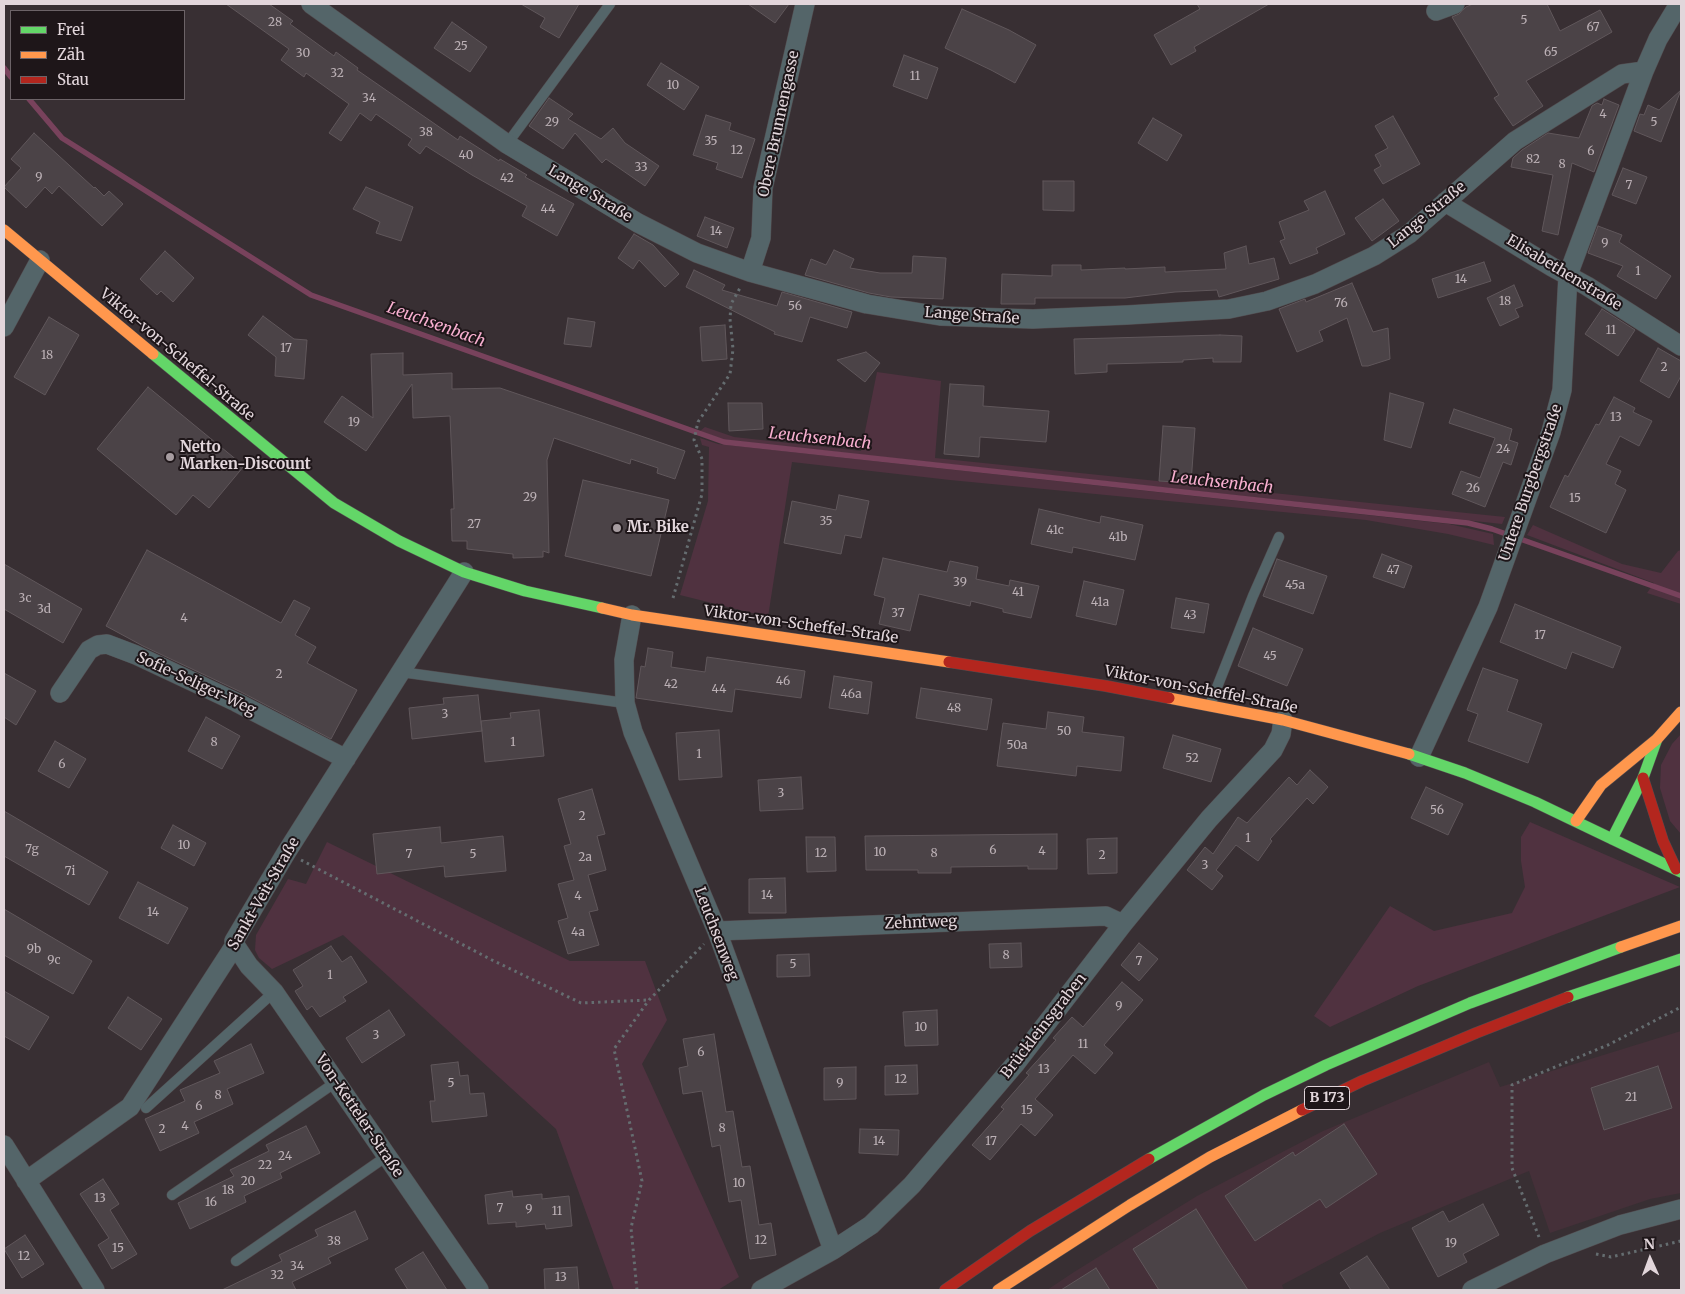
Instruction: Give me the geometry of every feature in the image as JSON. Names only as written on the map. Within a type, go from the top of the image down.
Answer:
[{"type":"main road","name":"Viktor-von-Scheffel-Straße","points":[[4,230],[334,503],[400,541],[464,572],[525,591],[632,615],[1106,686],[1283,720],[1419,757],[1518,795],[1679,870]]},
{"type":"main road","points":[[1576,821],[1601,785],[1657,739],[1681,712]]},
{"type":"main road","points":[[1612,839],[1643,778],[1657,739]]},
{"type":"main road","points":[[1643,778],[1663,841],[1679,870]]},
{"type":"main road","name":"B 173","points":[[944,1290],[1030,1231],[1080,1200],[1194,1132],[1264,1095],[1470,1003],[1681,926]]},
{"type":"main road","name":"B 173","points":[[998,1290],[1130,1205],[1210,1157],[1362,1081],[1570,996],[1681,959]]},
{"type":"street","name":"Lange Straße","points":[[311,4],[507,144],[638,223],[697,253],[750,272],[867,304],[940,316],[1033,319],[1229,309],[1267,301],[1307,287],[1374,256],[1409,234],[1515,141],[1622,74],[1644,71]]},
{"type":"street","name":"Obere Brunnengasse","points":[[750,272],[761,238],[763,188],[805,4]]},
{"type":"street","points":[[1436,11],[1455,4]]},
{"type":"street","name":"Untere Burgbergstraße","points":[[1419,757],[1488,607],[1551,432],[1562,390],[1568,275],[1644,71],[1658,39],[1679,4]]},
{"type":"street","name":"Elisabethenstraße","points":[[1446,202],[1681,346]]},
{"type":"street","points":[[4,327],[40,260]]},
{"type":"street","name":"Sankt-Veit-Straße","points":[[26,1181],[130,1107],[235,945],[234,941],[286,852],[464,572]]},
{"type":"street","name":"Leuchsenweg","points":[[632,615],[624,660],[625,703],[634,732],[717,931],[833,1250]]},
{"type":"street","name":"Sofie-Seliger-Weg","points":[[60,693],[89,650],[98,645],[107,644],[136,655],[236,702],[346,759]]},
{"type":"street","name":"Brückleinsgraben","points":[[762,1290],[833,1250],[871,1225],[912,1185],[1016,1063],[1123,924],[1209,819],[1273,750],[1281,734],[1283,720]]},
{"type":"street","name":"Zehntweg","points":[[717,931],[1106,916],[1123,924]]},
{"type":"street","name":"Von-Ketteler-Straße","points":[[235,945],[249,966],[274,992],[479,1290]]},
{"type":"street","points":[[4,1148],[96,1290]]},
{"type":"street","points":[[1472,1290],[1545,1254],[1581,1240],[1620,1225],[1681,1209]]},
{"type":"lane","points":[[507,144],[610,4]]},
{"type":"lane","points":[[1210,706],[1253,596],[1279,537]]},
{"type":"lane","points":[[401,672],[625,703]]},
{"type":"lane","points":[[146,1108],[274,992]]},
{"type":"lane","points":[[172,1195],[336,1082]]},
{"type":"lane","points":[[236,1261],[386,1156]]},
{"type":"path","points":[[666,621],[702,494],[702,459],[694,440],[698,422],[730,374],[733,349],[730,319],[731,304],[750,272]]},
{"type":"path","points":[[286,852],[484,956],[581,1003],[649,1000]]},
{"type":"path","points":[[637,1290],[631,1228],[642,1180],[614,1049],[649,1000],[717,931]]},
{"type":"path","points":[[1545,1254],[1512,1168],[1512,1085],[1608,1045],[1681,1007]]},
{"type":"path","points":[[1581,1240],[1596,1254],[1611,1257],[1681,1241]]},
{"type":"shaded area","points":[[877,372],[941,381],[935,458],[1505,517],[1502,524],[725,440],[700,431],[705,427],[734,437],[861,451]]},
{"type":"shaded area","points":[[700,438],[718,444],[1449,524],[1493,534],[1494,545],[1448,534],[1366,520],[950,480],[792,462],[768,617],[680,595],[708,501],[709,447],[702,445]]},
{"type":"shaded area","points":[[1533,525],[1622,564],[1661,573],[1678,551],[1681,550],[1681,604],[1647,593],[1654,583],[1527,535]]},
{"type":"shaded area","points":[[1681,734],[1681,834],[1670,821],[1660,788],[1661,765],[1672,744]]},
{"type":"shaded area","points":[[1530,822],[1680,887],[1418,986],[1330,1027],[1314,1016],[1390,906],[1434,931],[1512,913],[1525,887],[1521,861],[1521,837]]},
{"type":"shaded area","points":[[327,842],[570,961],[645,961],[667,1020],[642,1064],[739,1277],[718,1290],[614,1290],[556,1129],[343,935],[272,969],[259,958],[255,950],[256,935],[288,879],[306,884]]},
{"type":"shaded area","points":[[1681,1031],[1681,1193],[1650,1199],[1550,1233],[1529,1171],[1380,1233],[1282,1285],[1284,1290],[1047,1290],[1197,1196],[1323,1131],[1489,1062],[1500,1087]]},
{"type":"building","points":[[226,4],[269,4],[293,21],[290,24],[334,56],[336,52],[358,68],[357,70],[458,140],[460,136],[499,161],[500,159],[527,175],[525,177],[574,204],[557,236],[522,216],[527,206],[426,146],[420,154],[408,145],[412,139],[376,114],[371,121],[360,113],[341,141],[329,133],[349,104],[306,73],[304,77],[281,60],[289,49]]},
{"type":"building","points":[[521,4],[579,4],[559,38],[540,27],[545,18]]},
{"type":"building","points":[[748,4],[789,4],[775,23]]},
{"type":"building","points":[[1197,4],[1269,4],[1194,47],[1196,51],[1171,65],[1154,35],[1200,9]]},
{"type":"building","points":[[1473,4],[1547,4],[1560,31],[1600,10],[1612,32],[1526,81],[1543,106],[1513,126],[1494,98],[1499,95],[1452,17]]},
{"type":"building","points":[[962,9],[1009,30],[1036,45],[1015,83],[945,48]]},
{"type":"building","points":[[452,22],[487,47],[470,72],[434,48]]},
{"type":"building","points":[[904,55],[938,68],[927,99],[893,86]]},
{"type":"building","points":[[661,63],[699,87],[684,110],[647,85]]},
{"type":"building","points":[[1681,90],[1661,142],[1634,131],[1640,114],[1644,115],[1648,105],[1659,110]]},
{"type":"building","points":[[549,98],[573,114],[568,119],[601,139],[613,128],[625,143],[659,166],[645,186],[606,159],[602,163],[575,133],[563,149],[529,126]]},
{"type":"building","points":[[1604,99],[1619,105],[1594,172],[1572,163],[1558,235],[1542,231],[1553,175],[1511,167],[1513,158],[1548,133],[1579,138],[1592,106],[1597,103],[1602,105]]},
{"type":"building","points":[[706,115],[731,123],[729,130],[755,139],[742,178],[716,169],[718,163],[693,155]]},
{"type":"building","points":[[1393,116],[1420,164],[1383,184],[1374,170],[1381,166],[1375,155],[1388,148],[1375,126]]},
{"type":"building","points":[[1153,118],[1182,135],[1167,161],[1138,143]]},
{"type":"building","points":[[34,133],[104,196],[109,191],[123,204],[102,226],[59,186],[52,194],[45,187],[26,208],[4,187],[21,168],[11,159]]},
{"type":"building","points":[[1623,168],[1647,177],[1636,204],[1612,195]]},
{"type":"building","points":[[1043,181],[1074,181],[1074,211],[1043,210]]},
{"type":"building","points":[[366,187],[413,207],[401,241],[376,233],[380,222],[353,209]]},
{"type":"building","points":[[1325,191],[1345,234],[1316,248],[1318,253],[1290,264],[1280,241],[1285,239],[1279,222],[1309,210],[1304,201]]},
{"type":"building","points":[[1383,199],[1399,221],[1372,241],[1355,218]]},
{"type":"building","points":[[705,217],[734,228],[727,248],[697,236]]},
{"type":"building","points":[[1598,226],[1622,235],[1619,242],[1671,276],[1656,299],[1617,276],[1623,266],[1588,253]]},
{"type":"building","points":[[634,234],[653,245],[679,274],[665,287],[639,260],[633,269],[618,258]]},
{"type":"building","points":[[1246,246],[1249,264],[1274,258],[1279,279],[1219,297],[1217,290],[1175,292],[1125,298],[1035,298],[1035,304],[1001,304],[1002,274],[1052,276],[1052,265],[1081,265],[1081,270],[1165,267],[1165,272],[1226,269],[1224,253]]},
{"type":"building","points":[[834,250],[854,259],[850,268],[880,273],[912,273],[913,256],[946,258],[943,299],[891,297],[869,293],[805,275],[811,259],[826,265]]},
{"type":"building","points":[[165,251],[194,278],[173,302],[161,291],[157,295],[140,279]]},
{"type":"building","points":[[1484,262],[1491,281],[1438,298],[1432,279]]},
{"type":"building","points":[[694,270],[725,285],[722,290],[777,306],[782,292],[852,312],[847,328],[810,317],[802,342],[774,334],[775,332],[686,287]]},
{"type":"building","points":[[1352,283],[1373,332],[1388,328],[1390,359],[1362,366],[1347,318],[1319,331],[1323,341],[1297,352],[1279,309],[1305,299],[1306,302]]},
{"type":"building","points":[[1514,285],[1523,306],[1515,309],[1519,317],[1500,326],[1487,298]]},
{"type":"building","points":[[1602,309],[1635,330],[1618,356],[1585,334]]},
{"type":"building","points":[[263,316],[294,339],[307,340],[304,379],[275,376],[276,357],[248,335]]},
{"type":"building","points":[[49,317],[79,335],[45,395],[14,377]]},
{"type":"building","points":[[568,318],[595,322],[591,347],[564,344]]},
{"type":"building","points":[[725,325],[727,359],[702,361],[700,327]]},
{"type":"building","points":[[1242,336],[1241,362],[1213,362],[1213,358],[1183,360],[1183,362],[1107,364],[1107,372],[1075,374],[1074,339]]},
{"type":"building","points":[[1658,348],[1681,361],[1681,376],[1669,398],[1640,381]]},
{"type":"building","points":[[866,352],[880,363],[865,382],[837,360]]},
{"type":"building","points":[[403,353],[403,375],[452,373],[452,389],[500,388],[685,451],[675,479],[657,473],[658,468],[631,459],[630,464],[554,438],[547,460],[549,553],[543,551],[543,557],[513,558],[513,554],[467,549],[467,541],[452,541],[451,509],[454,509],[450,416],[413,418],[412,384],[366,451],[324,422],[342,396],[373,418],[371,354]]},
{"type":"building","points":[[950,384],[984,386],[983,406],[1049,411],[1046,442],[980,437],[979,457],[944,454]]},
{"type":"building","name":"Netto Marken-Discount","points":[[148,387],[244,466],[209,508],[193,495],[176,515],[97,449]]},
{"type":"building","points":[[1390,393],[1424,403],[1411,448],[1384,440]]},
{"type":"building","points":[[1614,397],[1635,408],[1633,412],[1652,421],[1639,446],[1620,436],[1606,464],[1621,471],[1615,484],[1626,490],[1606,533],[1550,507],[1565,475],[1568,477],[1596,424],[1599,425]]},
{"type":"building","points":[[728,403],[762,403],[763,429],[729,431]]},
{"type":"building","points":[[1454,409],[1512,429],[1509,440],[1518,443],[1511,465],[1503,462],[1485,507],[1452,494],[1461,471],[1480,478],[1495,438],[1449,423]]},
{"type":"building","points":[[1163,426],[1195,428],[1191,483],[1159,481]]},
{"type":"building","name":"Mr. Bike","points":[[583,480],[669,500],[651,576],[565,556]]},
{"type":"building","points":[[839,495],[869,501],[861,538],[845,535],[841,554],[784,543],[792,501],[836,510]]},
{"type":"building","points":[[1039,509],[1100,523],[1101,516],[1143,525],[1135,560],[1073,547],[1072,553],[1031,544]]},
{"type":"building","points":[[147,550],[281,623],[294,600],[310,608],[295,635],[316,647],[307,663],[357,690],[331,739],[241,692],[143,646],[106,626]]},
{"type":"building","points":[[1382,554],[1412,566],[1404,588],[1373,577]]},
{"type":"building","points":[[883,558],[947,572],[950,561],[978,567],[976,579],[1009,586],[1010,580],[1039,586],[1031,618],[1003,612],[1003,609],[971,601],[970,606],[919,594],[910,631],[879,624],[885,598],[874,595]]},
{"type":"building","points":[[1277,559],[1327,576],[1313,614],[1263,596]]},
{"type":"building","points":[[4,564],[82,609],[63,643],[4,609]]},
{"type":"building","points":[[1084,581],[1124,590],[1116,625],[1076,616]]},
{"type":"building","points":[[1176,598],[1209,604],[1204,633],[1171,628]]},
{"type":"building","points":[[1515,604],[1621,647],[1613,668],[1572,652],[1566,669],[1500,642]]},
{"type":"building","points":[[1253,628],[1303,649],[1287,686],[1238,666]]},
{"type":"building","points":[[648,648],[673,652],[671,667],[705,672],[707,657],[805,671],[801,698],[735,689],[732,712],[636,698],[641,666],[645,667]]},
{"type":"building","points":[[1483,668],[1518,680],[1507,711],[1542,724],[1528,763],[1468,741],[1478,714],[1467,710]]},
{"type":"building","points":[[4,673],[36,691],[16,725],[4,717]]},
{"type":"building","points":[[834,676],[872,682],[868,714],[829,708]]},
{"type":"building","points":[[921,688],[992,699],[987,730],[916,718]]},
{"type":"building","points":[[478,695],[482,731],[412,739],[409,708],[444,704],[443,698]]},
{"type":"building","points":[[539,710],[544,756],[485,762],[481,721],[511,718],[510,713]]},
{"type":"building","points":[[1048,712],[1084,717],[1082,732],[1124,737],[1121,771],[1077,766],[1076,776],[997,766],[1003,723],[1046,729]]},
{"type":"building","points":[[206,717],[240,736],[222,769],[188,751]]},
{"type":"building","points":[[719,730],[722,777],[679,780],[676,733]]},
{"type":"building","points":[[1173,735],[1221,749],[1211,782],[1163,768]]},
{"type":"building","points":[[55,741],[86,759],[69,788],[38,771]]},
{"type":"building","points":[[1310,770],[1328,787],[1313,804],[1307,798],[1270,839],[1272,841],[1258,861],[1236,845],[1216,870],[1223,876],[1212,890],[1187,870],[1205,847],[1213,854],[1238,817],[1247,823],[1289,777],[1297,785]]},
{"type":"building","points":[[801,777],[803,809],[760,811],[758,780]]},
{"type":"building","points":[[1426,787],[1463,804],[1448,835],[1411,818]]},
{"type":"building","points":[[592,789],[605,834],[597,836],[606,870],[588,875],[598,910],[589,912],[599,945],[568,954],[558,921],[568,918],[558,884],[574,880],[564,846],[571,844],[558,799]]},
{"type":"building","points":[[4,811],[108,872],[89,905],[4,856]]},
{"type":"building","points":[[173,825],[206,843],[194,866],[161,848]]},
{"type":"building","points":[[440,827],[441,843],[503,836],[506,871],[445,877],[444,866],[377,874],[373,834]]},
{"type":"building","points":[[1057,834],[1057,869],[1028,869],[1028,866],[951,867],[951,873],[918,873],[918,870],[866,870],[865,836]]},
{"type":"building","points":[[806,837],[835,837],[836,871],[807,872]]},
{"type":"building","points":[[1117,838],[1117,873],[1088,874],[1087,839]]},
{"type":"building","points":[[785,878],[786,913],[749,913],[749,879]]},
{"type":"building","points":[[138,882],[188,908],[168,944],[119,918]]},
{"type":"building","points":[[4,909],[92,961],[73,994],[4,955]]},
{"type":"building","points":[[1021,943],[1022,967],[990,968],[989,944]]},
{"type":"building","points":[[1139,943],[1158,959],[1139,981],[1121,965]]},
{"type":"building","points":[[331,946],[342,962],[351,956],[367,982],[343,997],[346,1001],[320,1017],[312,1006],[307,1010],[295,991],[303,986],[293,970]]},
{"type":"building","points":[[809,954],[810,976],[777,977],[777,955]]},
{"type":"building","points":[[1122,982],[1143,1000],[1104,1045],[1113,1053],[1095,1074],[1073,1055],[1035,1099],[1053,1115],[1035,1136],[1021,1124],[990,1160],[972,1145],[1004,1109],[1001,1107],[1029,1075],[1026,1073],[1056,1040],[1053,1038],[1072,1017],[1083,1027]]},
{"type":"building","points":[[4,991],[49,1017],[29,1050],[4,1036]]},
{"type":"building","points":[[128,997],[162,1019],[141,1050],[108,1028]]},
{"type":"building","points":[[389,1010],[405,1035],[362,1063],[346,1038]]},
{"type":"building","points":[[937,1010],[938,1045],[905,1046],[903,1012]]},
{"type":"building","points":[[714,1034],[726,1112],[733,1111],[742,1167],[750,1166],[759,1225],[771,1223],[776,1255],[750,1259],[741,1200],[729,1202],[720,1145],[712,1147],[702,1091],[683,1094],[679,1068],[688,1066],[683,1039]]},
{"type":"building","points":[[251,1044],[264,1073],[227,1089],[233,1104],[194,1122],[199,1133],[160,1151],[145,1119],[185,1101],[180,1090],[220,1073],[214,1061]]},
{"type":"building","points":[[458,1062],[460,1076],[468,1075],[470,1094],[484,1093],[487,1116],[432,1122],[430,1101],[435,1101],[431,1065]]},
{"type":"building","points":[[917,1065],[918,1094],[885,1095],[885,1066]]},
{"type":"building","points":[[1658,1066],[1672,1108],[1604,1130],[1591,1088]]},
{"type":"building","points":[[856,1067],[856,1099],[824,1100],[824,1068]]},
{"type":"building","points":[[1344,1124],[1377,1174],[1326,1208],[1320,1199],[1255,1241],[1225,1196],[1293,1152],[1295,1156]]},
{"type":"building","points":[[306,1126],[320,1153],[280,1173],[282,1178],[244,1196],[246,1202],[190,1229],[178,1203],[234,1176],[230,1170],[269,1151],[266,1145]]},
{"type":"building","points":[[860,1129],[899,1130],[898,1155],[859,1153]]},
{"type":"building","points":[[103,1179],[119,1204],[110,1210],[137,1254],[112,1269],[98,1245],[109,1238],[80,1194]]},
{"type":"building","points":[[512,1191],[513,1197],[542,1194],[542,1199],[569,1196],[572,1226],[546,1229],[545,1224],[516,1227],[516,1222],[488,1224],[485,1195]]},
{"type":"building","points":[[1483,1204],[1499,1235],[1463,1254],[1467,1262],[1438,1277],[1412,1228],[1443,1211],[1449,1222]]},
{"type":"building","points":[[1196,1209],[1248,1290],[1159,1290],[1133,1249]]},
{"type":"building","points":[[355,1211],[368,1239],[328,1258],[331,1263],[292,1282],[296,1290],[222,1290],[282,1261],[279,1255],[318,1236],[315,1230]]},
{"type":"building","points":[[25,1235],[44,1264],[22,1278],[4,1249]]},
{"type":"building","points":[[423,1252],[447,1290],[408,1290],[395,1269]]},
{"type":"building","points":[[1367,1256],[1390,1290],[1351,1290],[1340,1273]]},
{"type":"building","points":[[577,1267],[579,1290],[545,1290],[544,1269]]},
{"type":"building","points":[[1096,1268],[1110,1290],[1061,1290]]},
{"type":"waterway","name":"Leuchsenbach","points":[[4,68],[10,76]]},
{"type":"waterway","name":"Leuchsenbach","points":[[30,100],[62,138],[311,295],[724,442],[1468,523],[1492,529],[1681,596]]},
{"type":"traffic: fast","points":[[153,354],[334,503],[399,541],[464,572],[525,591],[602,608]]},
{"type":"traffic: fast","points":[[1612,839],[1643,778],[1657,739]]},
{"type":"traffic: fast","points":[[1409,754],[1465,773],[1535,802],[1681,872]]},
{"type":"traffic: fast","points":[[1149,1159],[1264,1095],[1326,1065],[1470,1003],[1621,947]]},
{"type":"traffic: fast","points":[[1568,997],[1681,959]]},
{"type":"traffic: slow","points":[[4,230],[153,354]]},
{"type":"traffic: slow","points":[[602,608],[632,615],[949,662]]},
{"type":"traffic: slow","points":[[1169,698],[1283,720],[1409,754]]},
{"type":"traffic: slow","points":[[1576,821],[1601,785],[1657,739],[1681,712]]},
{"type":"traffic: slow","points":[[1621,947],[1681,926]]},
{"type":"traffic: slow","points":[[998,1290],[1130,1205],[1210,1157],[1302,1110]]},
{"type":"traffic: jam","points":[[949,662],[1106,686],[1169,698]]},
{"type":"traffic: jam","points":[[1643,778],[1663,841],[1676,869]]},
{"type":"traffic: jam","points":[[1302,1110],[1362,1081],[1568,997]]},
{"type":"traffic: jam","points":[[945,1290],[1030,1231],[1149,1159]]},
{"type":"place","name":"Netto Marken-Discount","points":[[170,457]]},
{"type":"place","name":"Mr. Bike","points":[[617,528]]}]
